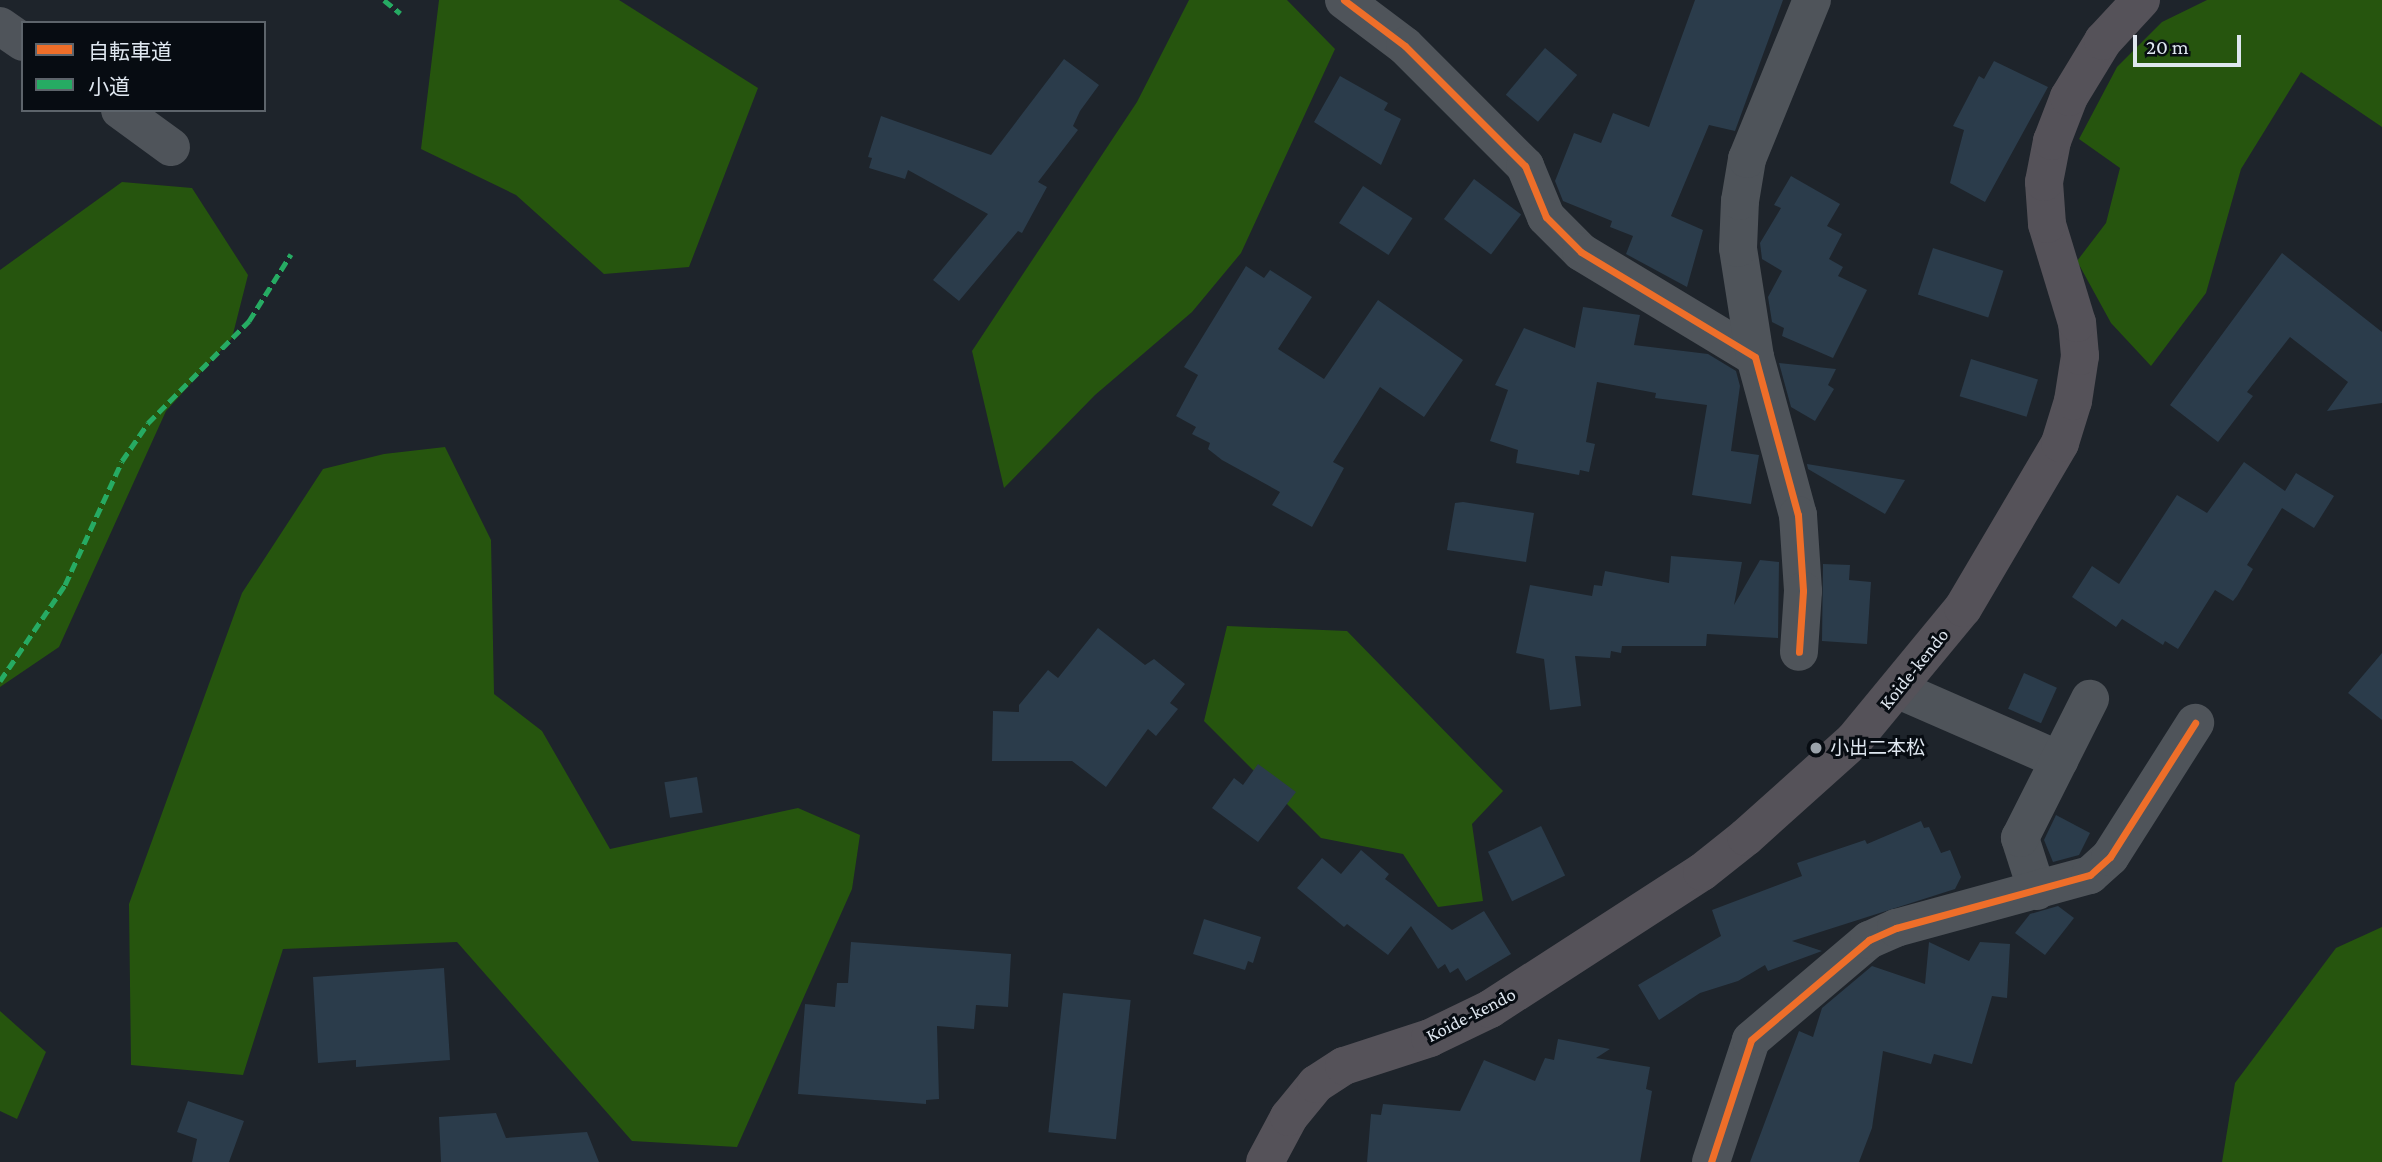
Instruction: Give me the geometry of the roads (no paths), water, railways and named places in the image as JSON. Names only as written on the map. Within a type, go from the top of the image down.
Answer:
[{"type":"main road","name":"Koide-kendo","points":[[1265,1162],[1289,1117],[1316,1084],[1344,1066],[1430,1038],[1490,1009],[1691,879],[1802,791],[1899,690],[1963,608],[2060,443],[2073,401],[2080,356],[2077,323],[2047,224],[2044,182],[2052,141],[2069,97],[2103,41],[2141,0]]},
{"type":"street","points":[[1343,0],[1405,46],[1525,166],[1546,217],[1581,252],[1755,357]]},
{"type":"street","points":[[1799,652],[1803,590],[1798,515],[1755,357],[1738,248],[1740,201],[1748,159],[1812,0]]},
{"type":"street","points":[[0,26],[21,41]]},
{"type":"street","points":[[123,112],[171,147]]},
{"type":"street","points":[[1899,690],[2059,760]]},
{"type":"street","points":[[2037,891],[2020,838],[2090,699]]},
{"type":"street","points":[[1712,1162],[1751,1040],[1869,940],[1896,928],[2090,875],[2110,857],[2196,723]]},
{"type":"place","name":"小出二本松","points":[[1816,748]]}]
